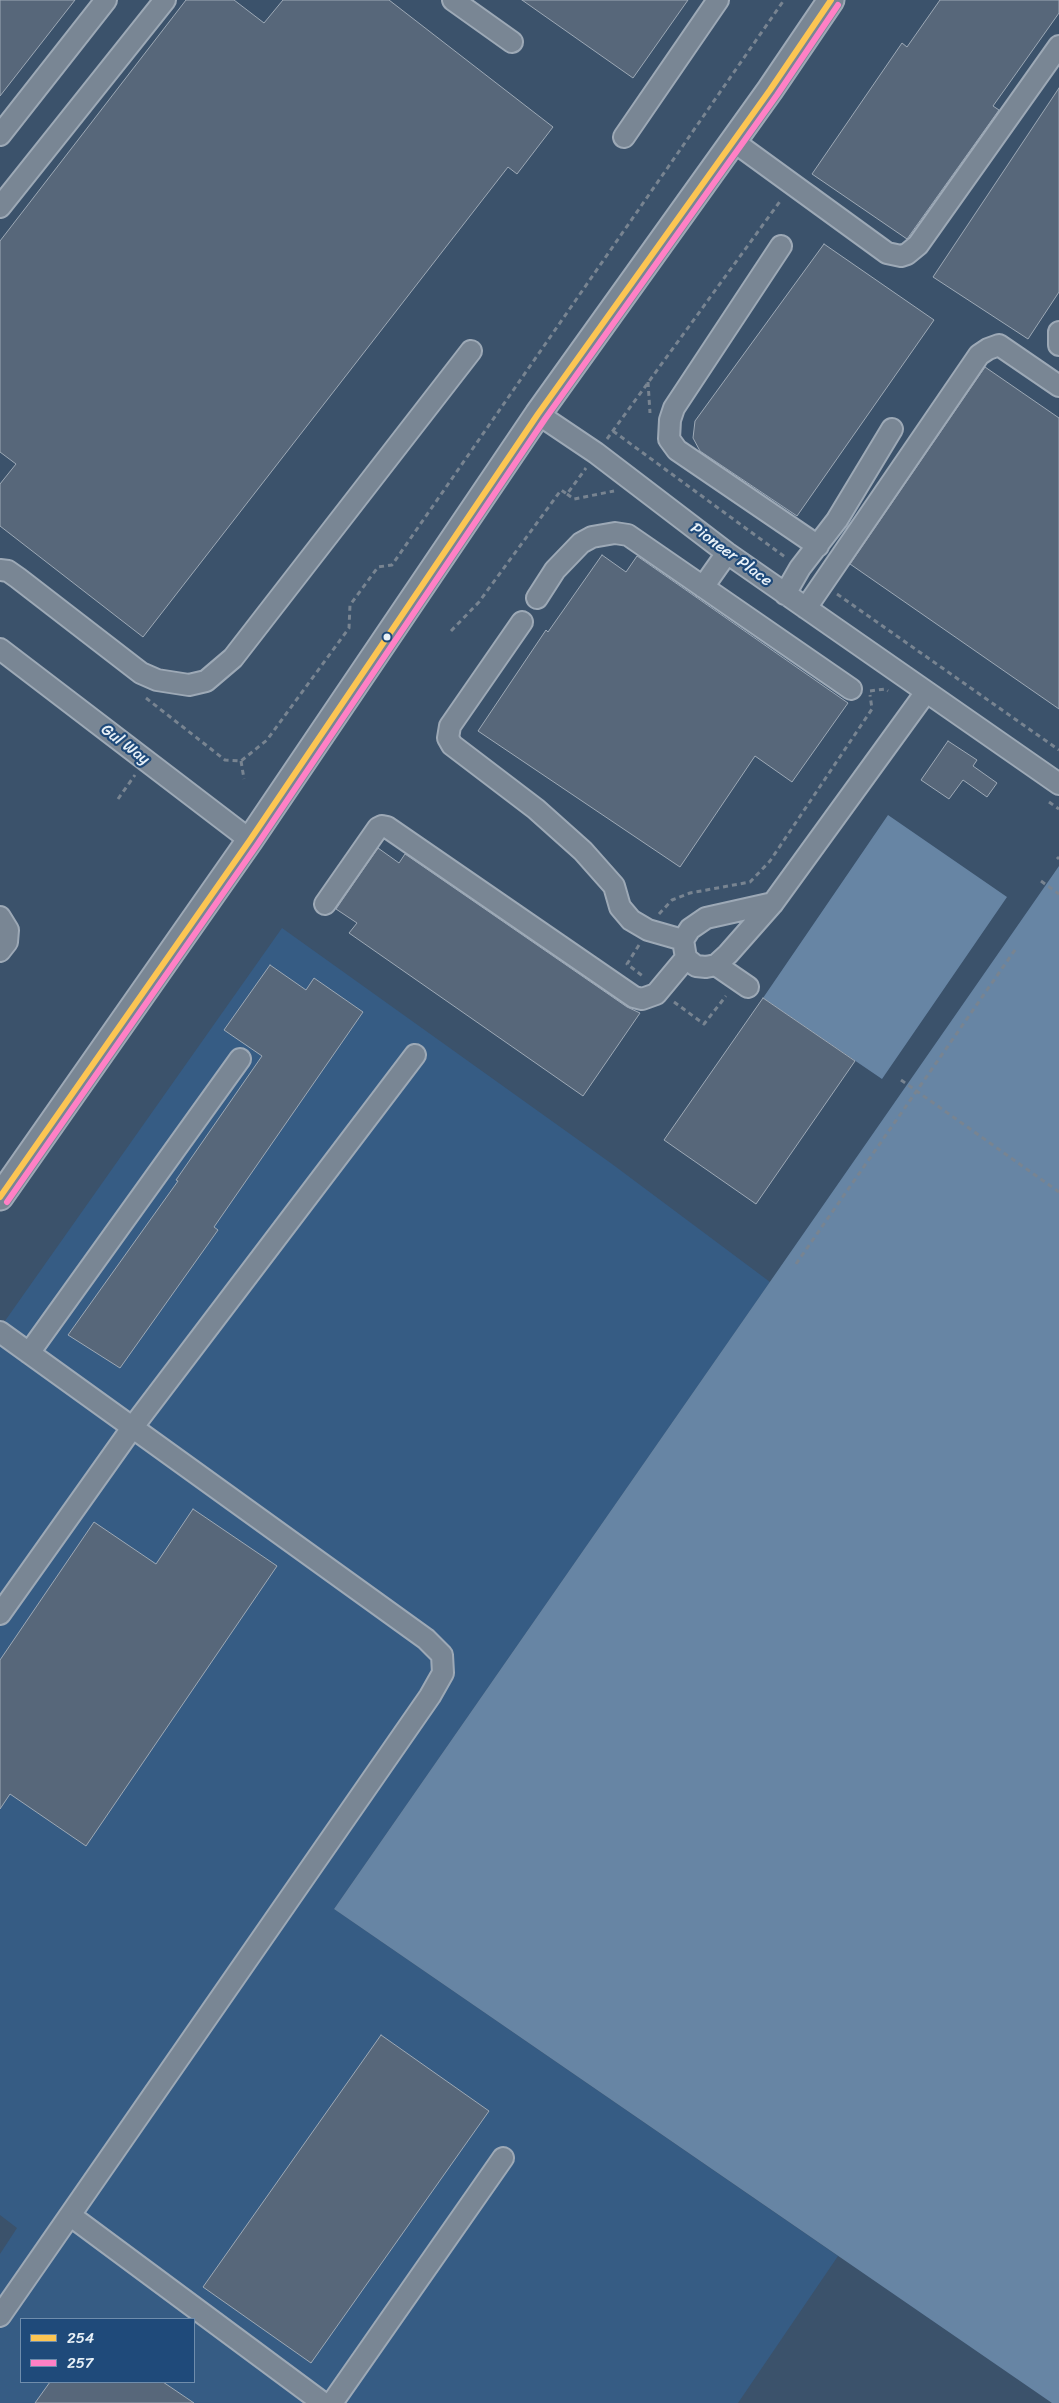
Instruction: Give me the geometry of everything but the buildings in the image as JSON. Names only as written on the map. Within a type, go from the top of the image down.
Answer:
[{"type":"main road","points":[[0,1197],[250,840],[538,414],[831,0]]},
{"type":"street","points":[[0,135],[106,0]]},
{"type":"street","points":[[0,207],[165,0]]},
{"type":"street","points":[[453,0],[512,42]]},
{"type":"street","points":[[624,137],[718,0]]},
{"type":"street","points":[[733,141],[887,253],[901,256],[913,251],[918,245],[1059,46]]},
{"type":"street","points":[[781,246],[674,408],[670,420],[670,440],[677,450],[818,546]]},
{"type":"street","points":[[1059,332],[1059,345]]},
{"type":"street","points":[[806,608],[979,355],[988,348],[999,345],[1059,386]]},
{"type":"street","points":[[0,570],[8,571],[18,578],[141,673],[157,680],[189,685],[206,681],[233,658],[471,352]]},
{"type":"street","name":"Pioneer Place","points":[[538,414],[596,453],[727,553],[1059,784]]},
{"type":"street","points":[[785,594],[800,568],[837,520],[892,429]]},
{"type":"street","points":[[537,598],[555,570],[581,543],[592,537],[615,533],[628,535],[852,689]]},
{"type":"street","points":[[703,587],[727,553]]},
{"type":"street","points":[[522,622],[450,726],[448,738],[452,745],[536,809],[583,851],[614,886],[620,907],[632,920],[685,949],[696,966],[716,965],[748,987]]},
{"type":"street","name":"Gul Way","points":[[0,649],[250,840]]},
{"type":"street","points":[[716,965],[773,903],[926,692]]},
{"type":"street","points":[[325,904],[378,828],[382,826],[387,827],[634,997],[642,999],[656,994],[685,949],[690,929],[706,918],[773,903]]},
{"type":"street","points":[[0,917],[8,930],[7,942],[0,951]]},
{"type":"street","points":[[0,1614],[132,1428],[416,1055]]},
{"type":"street","points":[[29,1353],[240,1058]]},
{"type":"street","points":[[0,1332],[426,1640],[442,1654],[443,1673],[430,1696],[0,2316]]},
{"type":"street","points":[[332,2403],[502,2158]]},
{"type":"street","points":[[71,2216],[323,2403]]},
{"type":"path","points":[[140,692],[225,760],[241,761],[267,740],[349,628],[350,605],[378,567],[392,565],[784,0]]},
{"type":"path","points":[[567,494],[792,185]]},
{"type":"path","points":[[451,631],[479,602],[561,490],[574,499],[623,490]]},
{"type":"path","points":[[241,761],[244,779]]},
{"type":"path","points":[[1041,881],[1059,894]]},
{"type":"path","points":[[796,1264],[1017,947]]},
{"type":"path","points":[[902,1080],[1059,1192]]},
{"type":"shaded area","points":[[888,815],[1007,897],[882,1079],[763,998]]},
{"type":"shaded area","points":[[1059,866],[1059,2403],[1052,2403],[334,1909]]},
{"type":"shaded area","points":[[282,928],[612,1164],[770,1282],[334,1909],[838,2256],[738,2403],[0,2403],[0,2254],[17,2228],[0,2215],[0,1328]]},
{"type":"transit line","name":"254","points":[[0,1197],[250,840],[538,414],[770,90],[831,0]]},
{"type":"transit line","name":"257","points":[[7,1202],[257,845],[545,419],[777,95],[838,5]]}]
